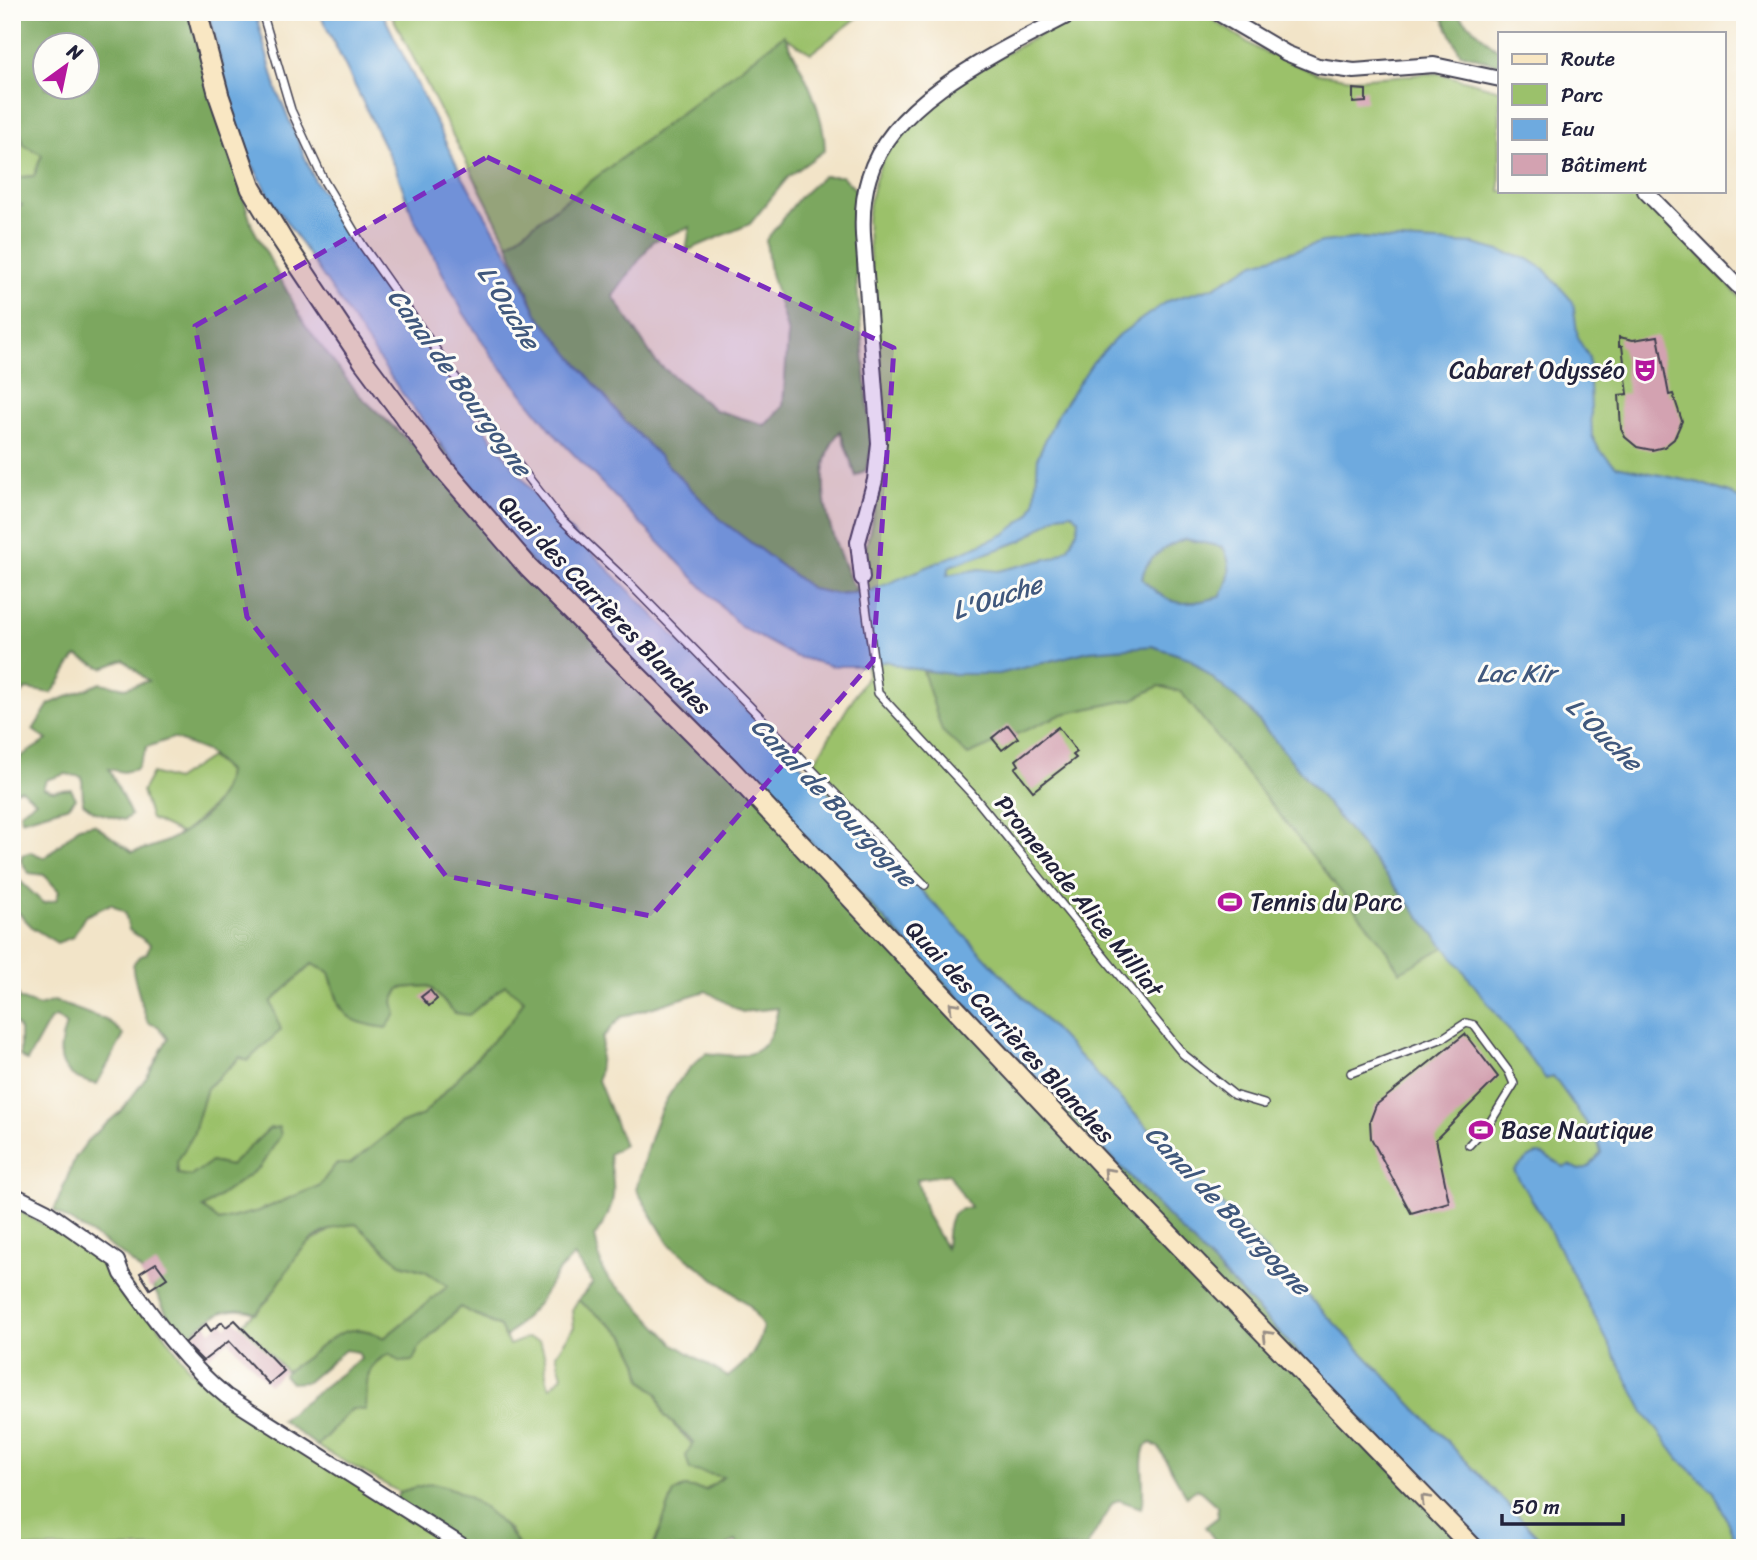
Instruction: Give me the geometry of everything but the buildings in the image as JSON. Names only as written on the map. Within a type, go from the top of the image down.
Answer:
[{"type":"street","name":"Quai des Carrières Blanches","points":[[197,12],[219,96],[251,188],[283,242],[364,362],[443,468],[529,568],[730,769],[1119,1183],[1473,1548]]},
{"type":"street","points":[[862,578],[858,542],[875,480],[879,443],[863,235],[862,205],[870,174],[889,139],[923,101],[994,56],[1074,12]]},
{"type":"street","points":[[1216,12],[1286,53],[1318,66],[1354,71],[1434,65],[1498,79]]},
{"type":"street","points":[[1646,192],[1745,293]]},
{"type":"street","points":[[12,1194],[46,1211],[117,1261],[122,1274],[178,1350],[203,1377],[226,1396],[466,1548]]},
{"type":"lane","points":[[262,12],[291,110],[324,181],[363,246],[506,449],[560,517],[630,584],[925,885]]},
{"type":"lane","name":"Promenade Alice Milliat","points":[[862,578],[878,693],[972,794],[1183,1054],[1234,1095],[1264,1104]]},
{"type":"lane","points":[[1351,1073],[1443,1038],[1466,1023],[1474,1025],[1514,1084],[1491,1121],[1469,1145]]},
{"type":"highlighted area","points":[[487,157],[894,348],[873,661],[651,916],[446,876],[247,617],[195,326]]},
{"type":"green space","points":[[12,12],[188,12],[252,226],[305,325],[359,395],[410,442],[440,445],[523,553],[762,791],[1485,1548],[1221,1548],[1205,1527],[1218,1517],[1217,1506],[1197,1488],[1187,1497],[1159,1448],[1151,1443],[1145,1446],[1143,1454],[1141,1508],[1119,1500],[1113,1502],[1086,1548],[739,1548],[736,1541],[724,1548],[653,1548],[674,1492],[684,1487],[706,1490],[723,1477],[690,1470],[686,1456],[693,1442],[664,1415],[658,1394],[642,1380],[638,1362],[625,1336],[578,1300],[593,1283],[574,1256],[559,1270],[537,1305],[505,1338],[500,1327],[460,1307],[419,1348],[413,1361],[401,1362],[389,1354],[381,1359],[368,1377],[366,1410],[352,1409],[317,1446],[281,1420],[361,1358],[358,1352],[345,1350],[307,1382],[291,1383],[284,1375],[286,1371],[343,1332],[369,1331],[384,1338],[448,1286],[425,1271],[401,1264],[356,1224],[335,1228],[306,1245],[256,1313],[245,1310],[226,1311],[209,1320],[185,1339],[173,1326],[141,1271],[111,1247],[54,1211],[75,1158],[90,1138],[122,1110],[148,1075],[168,1038],[158,1026],[148,1023],[133,971],[134,962],[147,953],[150,944],[129,930],[125,913],[111,904],[85,916],[73,937],[57,943],[33,928],[12,906],[12,873],[43,903],[56,900],[59,891],[44,875],[29,873],[21,861],[22,855],[31,852],[45,858],[79,827],[94,824],[132,852],[163,842],[193,825],[217,802],[227,771],[206,751],[173,738],[147,747],[137,769],[123,772],[109,769],[131,815],[124,820],[95,812],[83,803],[82,777],[66,774],[46,780],[43,788],[53,791],[71,789],[76,798],[69,806],[21,820],[20,812],[36,801],[21,789],[12,792],[12,762],[47,740],[33,730],[49,704],[101,683],[125,688],[148,681],[124,660],[103,668],[77,656],[51,693],[26,689],[12,704],[12,587],[17,584],[18,575],[12,569],[12,213],[22,205],[12,199],[12,178],[34,176],[42,155],[24,145],[18,123],[12,118]],"holes":[[[312,964],[329,972],[345,1013],[360,1022],[386,1028],[396,1014],[393,1001],[400,988],[429,986],[455,1013],[469,1015],[505,985],[524,1000],[513,1019],[423,1115],[400,1124],[350,1164],[336,1164],[319,1186],[259,1211],[219,1221],[203,1208],[260,1167],[281,1135],[279,1127],[269,1129],[230,1166],[211,1162],[191,1176],[178,1174],[177,1162],[193,1135],[207,1088],[240,1057],[247,1061],[281,1030],[271,1002]],[[706,991],[742,1012],[778,1008],[774,1024],[769,1037],[756,1051],[735,1055],[706,1053],[689,1069],[659,1115],[636,1189],[669,1244],[750,1306],[763,1327],[759,1343],[751,1355],[728,1377],[674,1344],[629,1296],[610,1281],[602,1269],[595,1236],[608,1215],[613,1197],[609,1154],[624,1145],[598,1080],[603,1037],[621,1017]],[[949,1174],[970,1207],[956,1212],[949,1220],[946,1248],[927,1216],[917,1179]]]},
{"type":"green space","points":[[390,12],[865,12],[811,53],[783,36],[508,244]]},
{"type":"green space","points":[[1087,12],[1201,12],[1258,49],[1319,74],[1353,79],[1438,73],[1498,89],[1498,192],[1639,192],[1745,302],[1745,1548],[1549,1548],[808,772],[868,674],[856,591],[884,469],[885,447],[867,219],[877,174],[890,148],[928,107],[979,69],[1035,37]]},
{"type":"green space","points":[[1412,12],[1455,12],[1498,50],[1498,64],[1460,53],[1443,18]]},
{"type":"green space","points":[[784,35],[817,105],[825,150],[788,177],[750,224],[686,251],[690,227],[653,241],[613,296],[656,362],[715,410],[765,425],[783,406],[788,334],[769,266],[766,240],[799,198],[823,176],[842,176],[856,190],[857,285],[872,447],[866,470],[856,476],[840,431],[830,449],[825,468],[824,489],[832,532],[856,591],[837,594],[812,589],[722,521],[623,419],[537,314],[508,244]]},
{"type":"green space","points":[[12,118],[18,123],[24,145],[42,154],[34,176],[12,178]]},
{"type":"green space","points":[[1185,539],[1223,547],[1229,572],[1227,584],[1220,597],[1186,603],[1169,600],[1142,579],[1152,559],[1164,549]]},
{"type":"green space","points":[[1152,646],[1189,658],[1250,710],[1445,947],[1400,972],[1381,942],[1181,692],[1159,686],[1134,699],[1063,714],[968,755],[942,731],[923,671],[999,674],[1089,651]]},
{"type":"green space","points":[[210,757],[227,771],[222,791],[212,807],[182,834],[151,819],[142,791],[152,773],[175,780]]},
{"type":"green space","points":[[312,964],[329,972],[340,1009],[393,1001],[400,988],[429,986],[455,1013],[487,998],[505,985],[524,1000],[513,1019],[423,1115],[400,1124],[350,1165],[336,1164],[319,1186],[259,1211],[219,1221],[203,1208],[260,1167],[269,1129],[230,1166],[211,1162],[191,1176],[178,1174],[177,1162],[193,1135],[207,1088],[241,1057],[270,1002]]},
{"type":"green space","points":[[12,980],[19,999],[39,1006],[54,1001],[109,1021],[124,1035],[97,1084],[75,1077],[63,1065],[61,1047],[66,1025],[56,1017],[50,1020],[27,1061],[20,1056],[20,1030],[12,1019]]},
{"type":"green space","points":[[12,1207],[98,1254],[122,1274],[190,1370],[455,1548],[12,1548]]},
{"type":"green space","points":[[356,1224],[401,1264],[425,1271],[448,1286],[384,1338],[369,1331],[343,1332],[286,1371],[242,1324],[269,1299],[299,1249],[339,1225]]},
{"type":"green space","points":[[578,1300],[625,1336],[638,1362],[642,1380],[658,1394],[664,1415],[724,1477],[706,1490],[684,1487],[674,1492],[653,1548],[520,1548],[509,1529],[432,1483],[399,1492],[317,1446],[352,1409],[366,1409],[368,1376],[381,1358],[389,1354],[401,1362],[460,1307],[500,1327],[509,1345],[527,1338],[539,1341],[550,1388],[562,1376],[556,1354],[574,1327],[572,1310]]},
{"type":"green space","points":[[432,1483],[457,1491],[482,1506],[504,1526],[520,1548],[455,1548],[392,1507],[399,1492]]},
{"type":"water","name":"Canal de Bourgogne","points":[[208,12],[255,12],[277,91],[315,181],[476,418],[538,498],[808,772],[1549,1548],[1485,1548],[762,791],[523,553],[399,389],[273,202],[250,161],[237,127]]},
{"type":"water","name":"Lac Kir","points":[[319,12],[382,12],[462,176],[511,258],[537,314],[623,419],[722,521],[812,589],[836,594],[868,592],[1005,534],[1029,515],[1035,502],[1038,456],[1056,417],[1093,362],[1119,335],[1167,301],[1214,287],[1255,263],[1322,242],[1362,238],[1474,244],[1528,259],[1544,269],[1573,302],[1578,339],[1589,357],[1592,436],[1600,451],[1616,466],[1700,483],[1732,494],[1745,503],[1745,1548],[1739,1548],[1714,1492],[1679,1459],[1644,1412],[1545,1221],[1514,1171],[1528,1158],[1537,1154],[1564,1167],[1570,1165],[1580,1170],[1589,1167],[1601,1153],[1597,1138],[1553,1076],[1546,1079],[1445,947],[1250,710],[1189,658],[1152,646],[1089,651],[999,674],[950,674],[902,667],[886,661],[868,666],[832,666],[794,656],[741,627],[558,438],[494,359],[463,312],[413,217],[396,170]],"holes":[[[1072,513],[1078,519],[1077,531],[1068,548],[1055,557],[998,571],[980,569],[947,575],[950,566],[1021,541],[1059,515]],[[1185,539],[1223,547],[1229,572],[1227,584],[1220,597],[1186,603],[1169,600],[1142,579],[1152,559],[1164,549]]]},
{"type":"place","name":"Cabaret Odysséo","points":[[1645,370]]},
{"type":"place","name":"Tennis du Parc","points":[[1230,902]]},
{"type":"place","name":"Base Nautique","points":[[1481,1130]]},
{"type":"water label","name":"L'Ouche","points":[[509,307]]},
{"type":"water label","name":"L'Ouche","points":[[997,597]]},
{"type":"water label","name":"L'Ouche","points":[[1604,734]]}]
